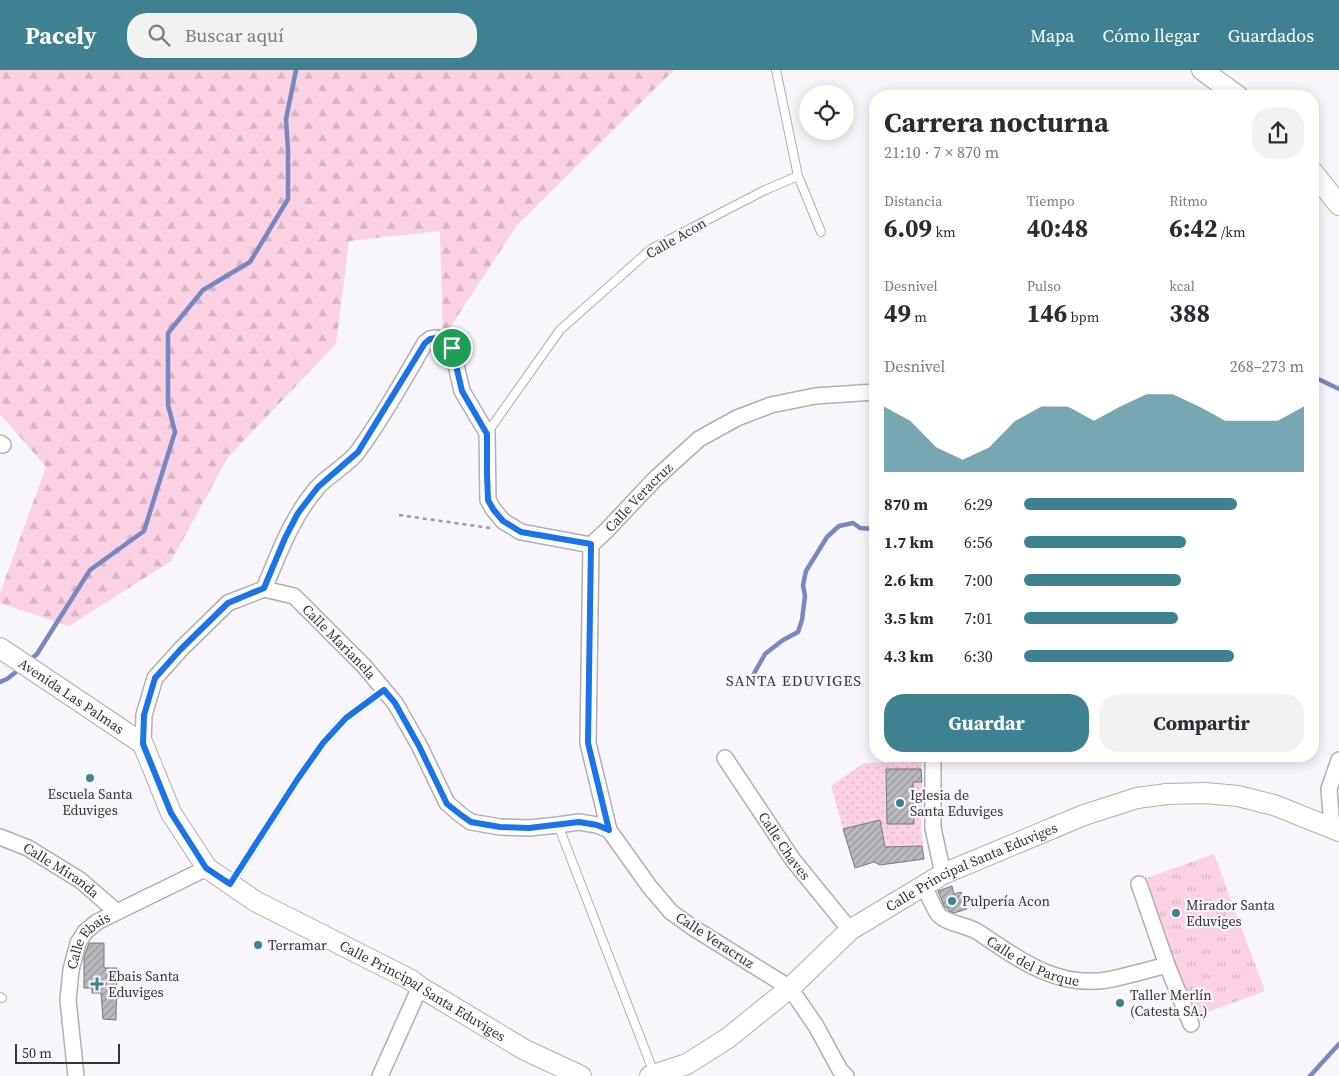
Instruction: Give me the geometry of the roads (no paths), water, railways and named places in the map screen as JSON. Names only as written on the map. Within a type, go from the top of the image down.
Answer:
[{"type":"street","points":[[1202,70],[1230,90]]},
{"type":"street","points":[[1319,181],[1339,205]]},
{"type":"street","points":[[143,744],[144,715],[155,678],[181,649],[228,603],[264,588],[285,538],[298,513],[318,487],[358,452],[425,343],[430,339],[445,340],[452,348],[462,391],[487,434],[488,500],[493,509],[503,521],[521,532],[591,544]]},
{"type":"street","name":"Calle Veracruz","points":[[790,988],[671,912],[649,886],[609,830],[588,743],[591,544],[692,445],[722,426],[771,405],[815,396],[869,392]]},
{"type":"street","name":"Calle Marianela","points":[[264,588],[294,596],[364,666],[395,703],[419,746],[447,804],[461,815],[471,822],[500,827],[529,828],[579,822],[597,825],[609,830]]},
{"type":"street","name":"Avenida Las Palmas","points":[[0,648],[143,744]]},
{"type":"street","name":"Calle Principal Santa Eduviges","points":[[143,744],[171,813],[206,868],[255,901],[411,980],[525,1050],[581,1076]]},
{"type":"street","name":"Calle Chaves","points":[[725,758],[793,860],[850,930]]},
{"type":"street","points":[[1336,829],[1329,789],[1339,760]]},
{"type":"street","points":[[933,762],[933,828],[943,874]]},
{"type":"street","name":"Calle Principal Santa Eduviges","points":[[653,1076],[687,1064],[728,1038],[790,988],[850,930],[923,885],[943,874],[1084,815],[1137,798],[1167,794],[1205,793],[1238,796],[1274,805],[1336,829]]},
{"type":"street","name":"Calle Miranda","points":[[0,838],[28,848],[80,880],[117,912]]},
{"type":"street","name":"Calle Ebais","points":[[76,1076],[68,1000],[70,970],[78,943],[85,932],[97,922],[206,868]]},
{"type":"street","points":[[1139,884],[1167,965],[1191,1024]]},
{"type":"street","name":"Calle del Parque","points":[[923,885],[939,916],[970,928],[1024,962],[1062,978],[1082,981],[1108,980],[1167,965]]},
{"type":"street","points":[[380,1076],[420,987]]},
{"type":"street","points":[[790,988],[816,1026],[840,1070],[846,1076]]},
{"type":"lane","points":[[776,70],[798,176],[821,232]]},
{"type":"lane","name":"Calle Acon","points":[[487,434],[560,330],[651,249],[765,190],[798,176]]},
{"type":"lane","points":[[230,884],[323,743],[346,718],[384,690]]},
{"type":"lane","points":[[558,825],[653,1076]]},
{"type":"waterway","points":[[29,661],[37,654],[90,570],[144,531],[175,432],[168,405],[168,333],[203,290],[250,262],[288,199],[286,119],[296,70]]},
{"type":"waterway","points":[[1319,379],[1339,389]]},
{"type":"waterway","points":[[747,686],[765,654],[783,640],[798,632],[802,620],[805,596],[803,585],[806,571],[827,537],[839,526],[853,523],[860,528],[869,529]]},
{"type":"waterway","points":[[0,682],[21,668]]},
{"type":"waterway","points":[[1310,1076],[1339,1044]]},
{"type":"place","name":"Escuela Santa Eduviges","points":[[90,778]]},
{"type":"place","name":"Iglesia de Santa Eduviges","points":[[900,803]]},
{"type":"place","name":"Pulpería Acon","points":[[952,901]]},
{"type":"place","name":"Mirador Santa Eduviges","points":[[1176,913]]},
{"type":"place","name":"Terramar","points":[[258,945]]},
{"type":"place","name":"Ebais Santa Eduviges","points":[[97,984]]},
{"type":"place","name":"Taller Merlín (Catesta SA.)","points":[[1120,1003]]},
{"type":"district","name":"SANTA EDUVIGES","points":[[794,680]]}]
